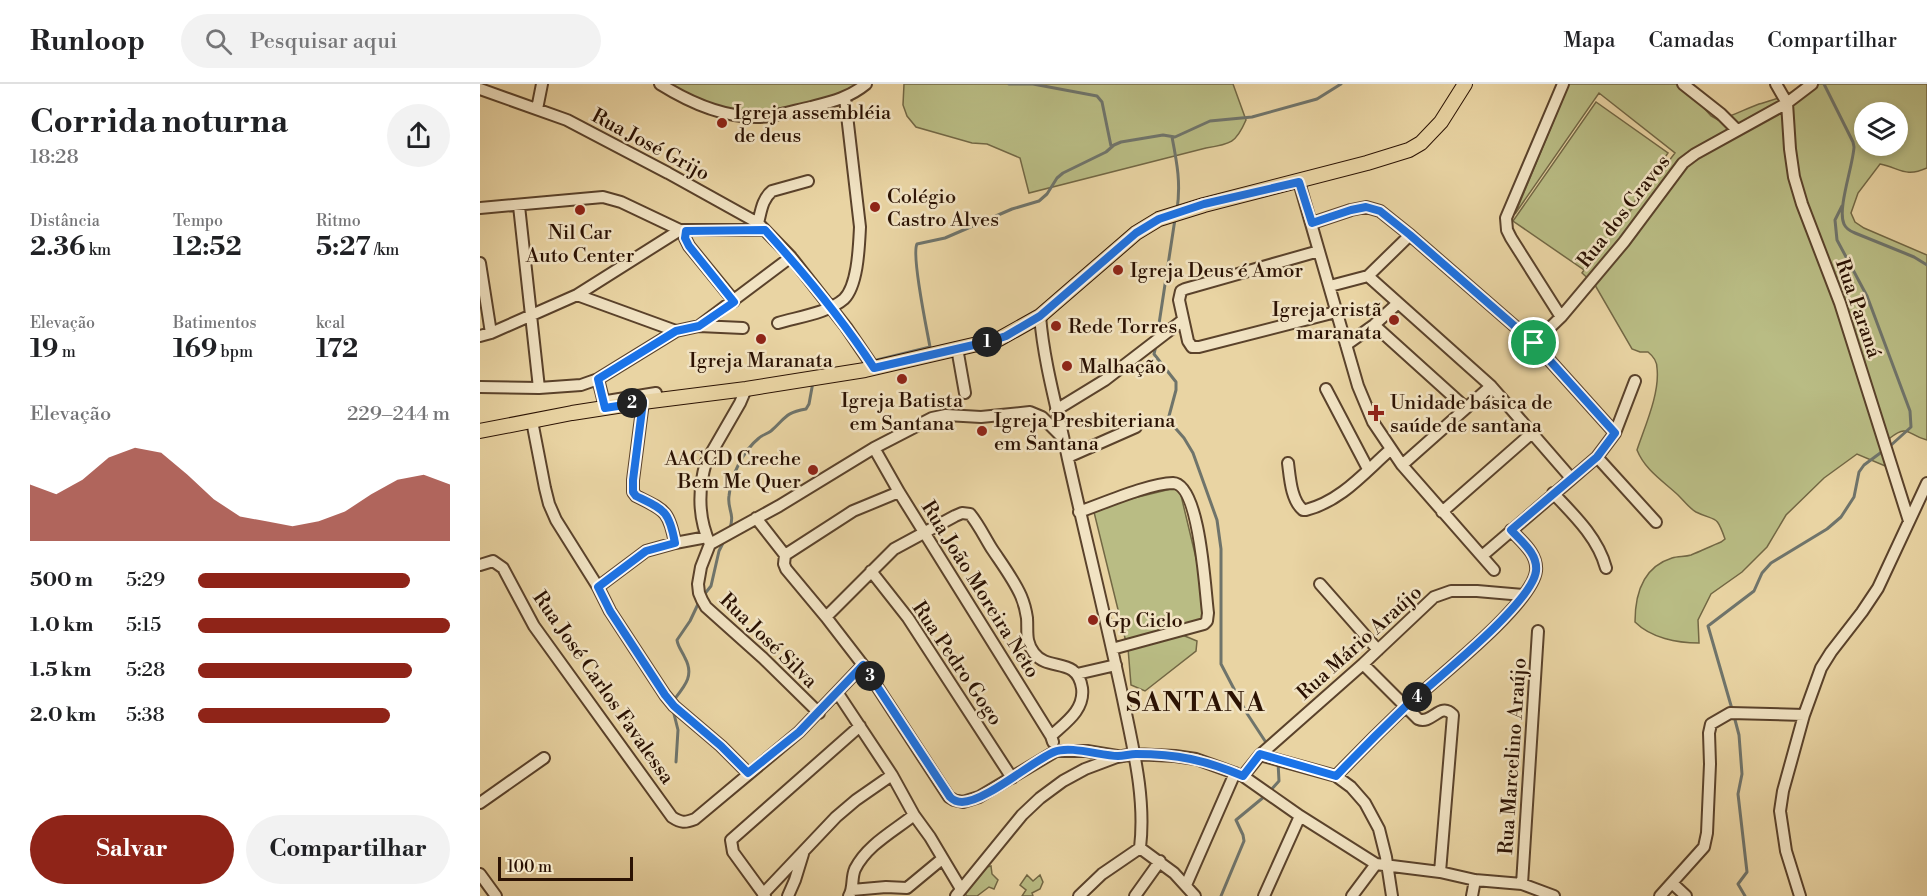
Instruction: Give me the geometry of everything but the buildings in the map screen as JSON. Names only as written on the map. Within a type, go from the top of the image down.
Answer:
[{"type":"main road","points":[[480,432],[606,404],[643,402],[746,389],[874,368],[999,339],[1040,316],[1136,233],[1159,219],[1204,204],[1299,182],[1410,150],[1421,143],[1441,122],[1465,84]]},
{"type":"street","points":[[537,109],[542,84]]},
{"type":"street","points":[[660,84],[695,103],[747,117],[769,116],[845,98],[866,84]]},
{"type":"street","points":[[1561,317],[1510,238],[1506,218],[1563,84]]},
{"type":"street","points":[[1683,84],[1721,114],[1737,130]]},
{"type":"street","points":[[1776,84],[1787,103]]},
{"type":"street","name":"Rua dos Cravos","points":[[1534,343],[1561,317],[1624,242],[1683,163],[1787,103],[1812,84]]},
{"type":"street","name":"Rua José Grijo","points":[[480,89],[567,120],[762,227],[791,257],[874,368]]},
{"type":"street","points":[[778,323],[830,307],[842,300],[852,284],[859,244],[859,213],[845,98]]},
{"type":"street","name":"Rua Paraná","points":[[1787,103],[1794,177],[1840,303],[1909,521]]},
{"type":"street","points":[[480,208],[603,197],[621,202],[682,231],[762,227],[765,199],[768,194],[808,181]]},
{"type":"street","points":[[1299,182],[1358,386],[1373,422],[1402,465],[1494,570]]},
{"type":"street","points":[[519,206],[539,388]]},
{"type":"street","points":[[1312,223],[1366,207],[1380,211],[1534,343],[1615,433]]},
{"type":"street","points":[[480,336],[577,295],[682,231]]},
{"type":"street","points":[[682,231],[689,246],[734,302]]},
{"type":"street","points":[[1330,286],[1368,276],[1410,235]]},
{"type":"street","points":[[1319,251],[1181,291],[1179,300],[1188,341],[1192,347],[1199,347],[1336,312]]},
{"type":"street","points":[[699,326],[734,302],[791,257]]},
{"type":"street","points":[[480,263],[484,304],[491,333]]},
{"type":"street","points":[[1368,276],[1491,386],[1571,478]]},
{"type":"street","points":[[577,295],[676,331]]},
{"type":"street","points":[[1346,345],[1374,325],[1398,303]]},
{"type":"street","points":[[1040,316],[1047,369],[1116,665],[1134,754],[1141,799],[1140,848]]},
{"type":"street","points":[[1056,410],[1105,380],[1183,320]]},
{"type":"street","points":[[1374,325],[1466,408]]},
{"type":"street","points":[[480,387],[539,388],[581,385],[598,379],[676,331],[699,326],[743,328]]},
{"type":"street","points":[[957,348],[965,393]]},
{"type":"street","points":[[598,379],[606,404],[656,393]]},
{"type":"street","points":[[1482,556],[1597,457],[1615,433],[1635,381]]},
{"type":"street","points":[[1402,465],[1491,386]]},
{"type":"street","points":[[708,540],[700,506],[703,473],[706,462],[746,389]]},
{"type":"street","points":[[1326,389],[1368,469]]},
{"type":"street","points":[[643,402],[633,492],[636,496],[663,509],[668,516],[675,543]]},
{"type":"street","points":[[598,587],[646,551],[675,543],[708,540],[756,518],[874,448],[932,418],[946,415],[981,417],[1034,412],[1063,438]]},
{"type":"street","points":[[532,421],[549,504],[610,611],[674,706],[721,746],[748,773],[799,732],[863,665]]},
{"type":"street","points":[[1068,457],[1136,427]]},
{"type":"street","points":[[1442,512],[1532,433]]},
{"type":"street","name":"Rua João Moreira Neto","points":[[874,448],[1051,736],[1056,751]]},
{"type":"street","points":[[1288,463],[1293,492],[1298,505],[1303,510],[1314,508],[1346,491],[1390,450]]},
{"type":"street","points":[[1597,457],[1656,522]]},
{"type":"street","points":[[1079,512],[1149,487],[1173,483],[1183,489],[1195,513],[1208,613],[1207,621],[1204,624],[1112,649]]},
{"type":"street","points":[[1800,896],[1786,851],[1780,811],[1783,791],[1804,716],[1821,668],[1878,588],[1927,483]]},
{"type":"street","points":[[785,555],[853,511],[899,492]]},
{"type":"street","points":[[1553,494],[1592,539],[1602,554],[1606,568]]},
{"type":"street","points":[[826,617],[894,549],[962,513],[970,514],[1020,595],[1027,620],[1027,642],[1035,655],[1045,661],[1061,664],[1077,674],[1081,686],[1082,702],[1051,736]]},
{"type":"street","points":[[756,518],[785,555],[786,569],[863,665],[954,800],[963,802],[979,797],[1056,751],[1087,751],[1117,756]]},
{"type":"street","points":[[1336,776],[1405,707],[1500,622],[1523,595],[1534,577],[1536,562],[1528,548],[1511,530]]},
{"type":"street","name":"Rua José Silva","points":[[708,540],[698,584],[699,593],[706,607],[763,658],[819,713]]},
{"type":"street","name":"Rua José Carlos Favalessa","points":[[480,565],[493,561],[503,568],[534,626],[672,817],[686,823],[694,819],[748,773]]},
{"type":"street","name":"Rua Pedro Gogo","points":[[871,571],[908,618],[1012,778]]},
{"type":"street","points":[[1320,584],[1378,650]]},
{"type":"street","name":"Rua Mário Araújo","points":[[1186,885],[1239,775],[1434,597],[1451,591],[1523,595]]},
{"type":"street","name":"Rua Marcelino Araújo","points":[[1522,884],[1538,631]]},
{"type":"street","points":[[1363,664],[1418,719],[1423,721],[1444,710],[1448,710],[1453,715],[1440,872]]},
{"type":"street","points":[[1077,674],[1116,665]]},
{"type":"street","points":[[837,692],[930,837],[958,892],[1022,815],[1040,798],[1063,781],[1085,769],[1117,756],[1134,754],[1196,759],[1239,775],[1300,816],[1381,864],[1522,884],[1540,893],[1554,896]]},
{"type":"street","points":[[1660,896],[1704,847],[1707,833],[1711,724],[1730,713],[1804,716]]},
{"type":"street","points":[[860,726],[730,840],[733,852],[764,895],[836,818],[856,800],[892,776]]},
{"type":"street","points":[[1260,754],[1336,776],[1351,787],[1365,804],[1379,829],[1386,857],[1352,896]]},
{"type":"street","points":[[480,803],[544,758]]},
{"type":"street","points":[[914,815],[876,844],[862,858],[852,876],[850,893],[886,887],[906,892],[942,859]]},
{"type":"street","points":[[1264,896],[1300,816]]},
{"type":"street","points":[[1140,848],[1160,861],[1195,896]]},
{"type":"street","points":[[1085,894],[1120,860],[1140,848]]},
{"type":"street","points":[[788,896],[804,851]]},
{"type":"street","points":[[1135,896],[1160,861]]},
{"type":"street","points":[[1381,864],[1392,896]]},
{"type":"street","points":[[480,874],[496,896]]},
{"type":"street","points":[[1472,896],[1475,879]]},
{"type":"street","points":[[1672,883],[1686,896]]},
{"type":"green space","points":[[670,84],[859,84],[850,90],[808,106],[745,112],[724,110],[710,105]]},
{"type":"green space","points":[[904,84],[1233,84],[1246,120],[1236,138],[1227,143],[1029,193],[1020,158],[987,144],[972,143],[916,127],[907,116],[903,105]]},
{"type":"green space","points":[[1569,84],[1676,84],[1718,120],[1782,97],[1803,84],[1927,84],[1927,168],[1908,172],[1880,164],[1858,193],[1851,213],[1855,222],[1864,228],[1927,255],[1927,440],[1901,431],[1890,438],[1888,450],[1890,468],[1857,454],[1824,478],[1786,515],[1767,547],[1742,572],[1711,594],[1698,620],[1699,643],[1673,641],[1656,636],[1635,622],[1639,592],[1654,568],[1674,557],[1691,555],[1725,539],[1717,522],[1691,508],[1650,469],[1637,450],[1656,388],[1656,363],[1648,352],[1632,349],[1595,285],[1582,273],[1584,270],[1513,221],[1596,102],[1668,153],[1614,232],[1675,153],[1599,93],[1515,214]]},
{"type":"green space","points":[[1179,487],[1211,621],[1126,642],[1093,508]]},
{"type":"green space","points":[[1180,634],[1197,641],[1196,651],[1145,691],[1131,685],[1128,648]]},
{"type":"green space","points":[[991,866],[992,874],[998,880],[994,889],[989,887],[977,896],[967,896],[964,893],[987,867]]},
{"type":"green space","points":[[1027,875],[1033,881],[1040,875],[1043,882],[1040,889],[1032,893],[1033,896],[1022,896],[1026,890],[1020,885]]},
{"type":"waterway","points":[[1009,84],[1033,84],[1097,96],[1102,102],[1111,146]]},
{"type":"waterway","points":[[877,360],[930,347],[916,262],[917,244],[945,238],[1012,209],[1039,201],[1063,173],[1121,142],[1163,135],[1175,137],[1210,121],[1252,117],[1317,99],[1341,84]]},
{"type":"waterway","points":[[1824,84],[1854,147],[1842,208],[1845,226],[1851,231],[1914,257],[1927,265]]},
{"type":"waterway","points":[[1172,137],[1177,164],[1177,210]]},
{"type":"waterway","points":[[1842,206],[1835,220],[1837,240],[1867,296],[1910,411],[1911,427],[1889,447]]},
{"type":"waterway","points":[[1157,337],[1175,219]]},
{"type":"waterway","points":[[1156,346],[1154,354],[1176,382],[1169,416],[1170,422],[1193,453],[1217,520],[1221,549],[1221,664],[1246,712],[1267,744]]},
{"type":"waterway","points":[[730,528],[732,518],[729,496],[732,480],[739,464],[753,443],[760,437],[771,431],[789,414],[806,409],[813,382]]},
{"type":"waterway","points":[[1732,709],[1708,626],[1754,591],[1762,573],[1771,563],[1827,529],[1841,517],[1854,497],[1859,472],[1864,465],[1883,451]]},
{"type":"waterway","points":[[703,596],[711,586],[719,551],[725,539]]},
{"type":"waterway","points":[[673,701],[687,681],[689,670],[677,640],[699,602]]},
{"type":"waterway","points":[[673,710],[678,730],[676,762]]},
{"type":"waterway","points":[[1734,716],[1739,735],[1742,774],[1738,794],[1747,872],[1738,884],[1745,896]]},
{"type":"waterway","points":[[1270,791],[1279,781],[1278,762]]},
{"type":"waterway","points":[[1221,896],[1244,841],[1236,820],[1265,796]]},
{"type":"place","name":"Igreja assembléia de deus","points":[[722,123]]},
{"type":"place","name":"Colégio Castro Alves","points":[[875,207]]},
{"type":"place","name":"Nil Car Auto Center","points":[[580,210]]},
{"type":"place","name":"Igreja Deus é Amor","points":[[1118,270]]},
{"type":"place","name":"Igreja cristã maranata","points":[[1394,320]]},
{"type":"place","name":"Rede Torres","points":[[1056,326]]},
{"type":"place","name":"Igreja Maranata","points":[[761,339]]},
{"type":"place","name":"Malhação","points":[[1067,366]]},
{"type":"place","name":"Igreja Batista em Santana","points":[[902,379]]},
{"type":"place","name":"Unidade básica de saúde de santana","points":[[1376,413]]},
{"type":"place","name":"Igreja Presbiteriana em Santana","points":[[982,431]]},
{"type":"place","name":"AACCD Creche Bem Me Quer","points":[[813,470]]},
{"type":"place","name":"Gp Ciclo","points":[[1093,620]]},
{"type":"district","name":"SANTANA","points":[[1196,702]]},
{"type":"route","points":[[1299,182],[1312,223],[1366,207],[1380,211],[1534,343],[1615,433],[1597,457],[1511,530],[1528,548],[1536,562],[1532,584],[1500,622],[1405,707],[1336,776],[1260,754],[1243,776],[1196,759],[1175,756],[1134,754],[1117,756],[1087,751],[1056,751],[979,797],[959,802],[950,797],[863,665],[799,732],[748,773],[721,746],[674,706],[665,695],[610,611],[598,587],[646,551],[675,543],[668,516],[663,509],[636,496],[633,492],[643,402],[605,408],[598,379],[676,331],[699,326],[734,302],[686,242],[686,231],[765,230],[791,257],[846,327],[874,368],[1006,336],[1040,316],[1151,222],[1204,204],[1299,182]]}]
